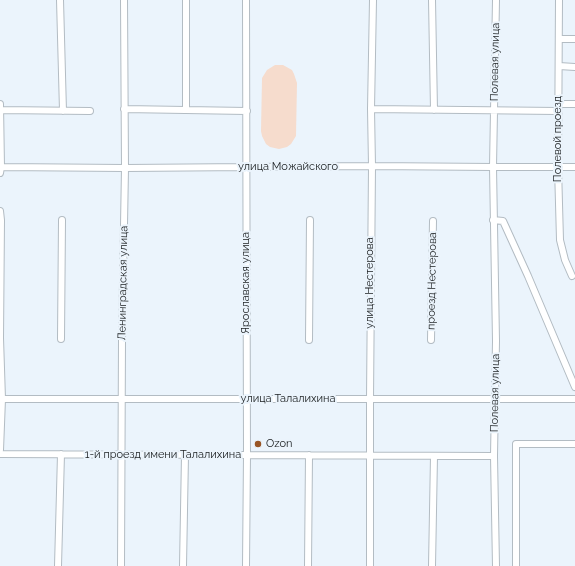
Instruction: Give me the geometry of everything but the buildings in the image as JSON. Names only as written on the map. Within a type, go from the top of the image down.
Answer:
[{"type":"street","points":[[60,0],[63,111]]},
{"type":"street","name":"Ленинградская улица","points":[[121,566],[122,339],[125,168],[124,0]]},
{"type":"street","points":[[186,0],[186,110]]},
{"type":"street","name":"Ярославская улица","points":[[246,0],[246,566]]},
{"type":"street","name":"улица Нестерова","points":[[370,566],[371,109],[373,0]]},
{"type":"street","points":[[432,0],[434,110]]},
{"type":"street","name":"Полевая улица","points":[[496,0],[493,167],[496,341],[494,456],[496,566]]},
{"type":"street","name":"Полевой проезд","points":[[559,0],[558,167],[560,240],[565,260],[572,276]]},
{"type":"street","points":[[559,39],[575,39]]},
{"type":"street","points":[[559,66],[575,67]]},
{"type":"street","points":[[0,104],[0,170]]},
{"type":"street","points":[[371,109],[494,110],[558,107],[575,104]]},
{"type":"street","points":[[124,109],[247,110]]},
{"type":"street","points":[[0,110],[90,111]]},
{"type":"street","name":"улица Можайского","points":[[0,170],[372,166],[575,166]]},
{"type":"street","points":[[0,211],[0,338],[2,399],[0,450]]},
{"type":"street","points":[[61,339],[62,220]]},
{"type":"street","points":[[309,340],[310,220]]},
{"type":"street","points":[[494,220],[503,221],[575,387]]},
{"type":"street","name":"проезд Нестерова","points":[[431,340],[433,221]]},
{"type":"street","name":"улица Талалихина","points":[[2,399],[575,399]]},
{"type":"street","points":[[516,566],[516,444],[575,444]]},
{"type":"street","name":"1-й проезд имени Талалихина","points":[[0,454],[494,456]]},
{"type":"street","points":[[58,566],[61,454]]},
{"type":"street","points":[[183,566],[185,455]]},
{"type":"street","points":[[308,455],[308,566]]},
{"type":"street","points":[[432,566],[434,456]]},
{"type":"shaded area","points":[[275,65],[283,65],[292,70],[297,83],[296,136],[291,144],[287,147],[279,149],[270,147],[266,144],[261,131],[262,78],[267,70]]},
{"type":"place","name":"Ozon","points":[[258,444]]}]
